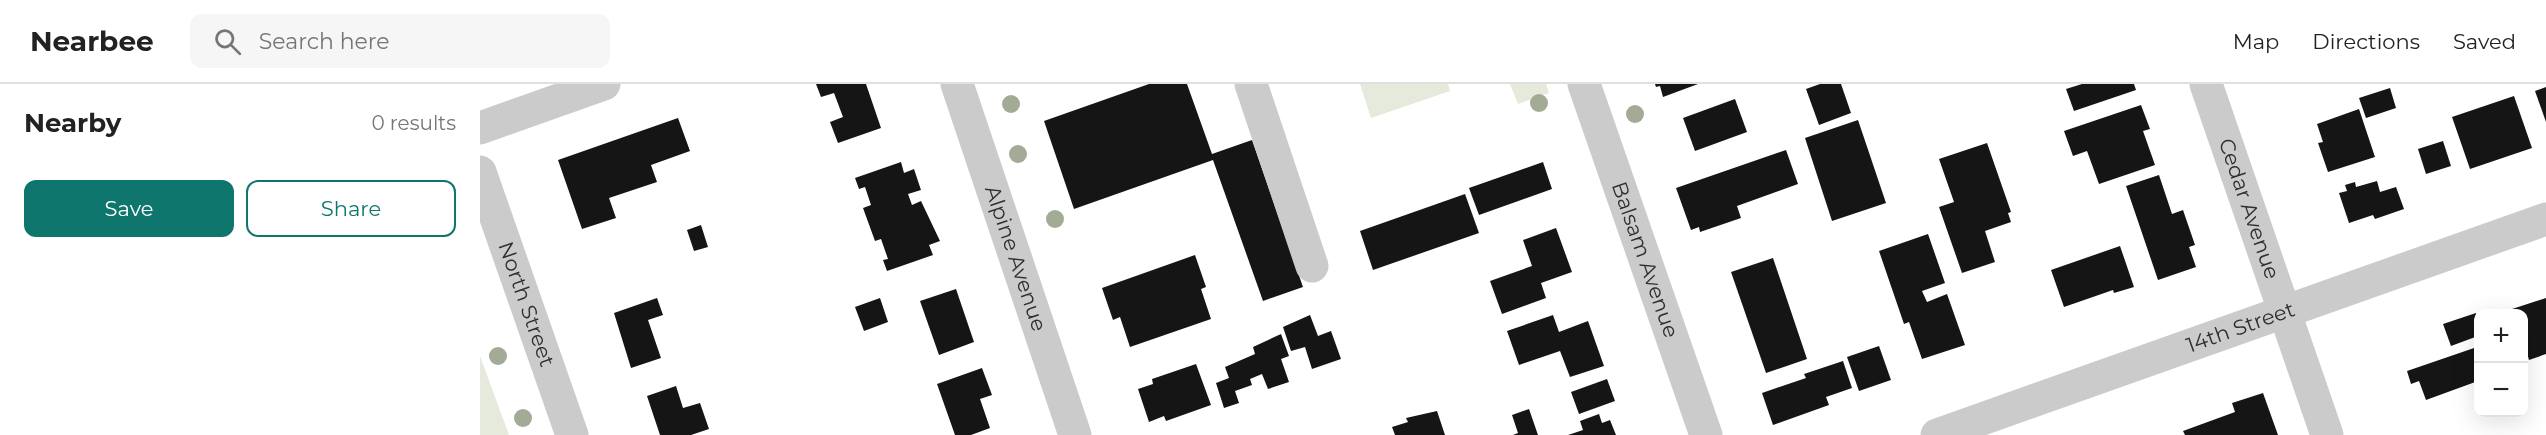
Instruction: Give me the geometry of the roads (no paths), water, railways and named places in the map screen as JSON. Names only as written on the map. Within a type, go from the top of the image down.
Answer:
[{"type":"street","points":[[480,128],[604,84]]},
{"type":"street","name":"Alpine Avenue","points":[[957,84],[1075,435]]},
{"type":"street","points":[[1251,84],[1312,266]]},
{"type":"street","name":"Balsam Avenue","points":[[1584,84],[1706,435]]},
{"type":"street","name":"Cedar Avenue","points":[[2206,84],[2327,435]]},
{"type":"street","name":"North Street","points":[[480,172],[572,435]]},
{"type":"street","name":"14th Street","points":[[1937,435],[2546,219]]}]
